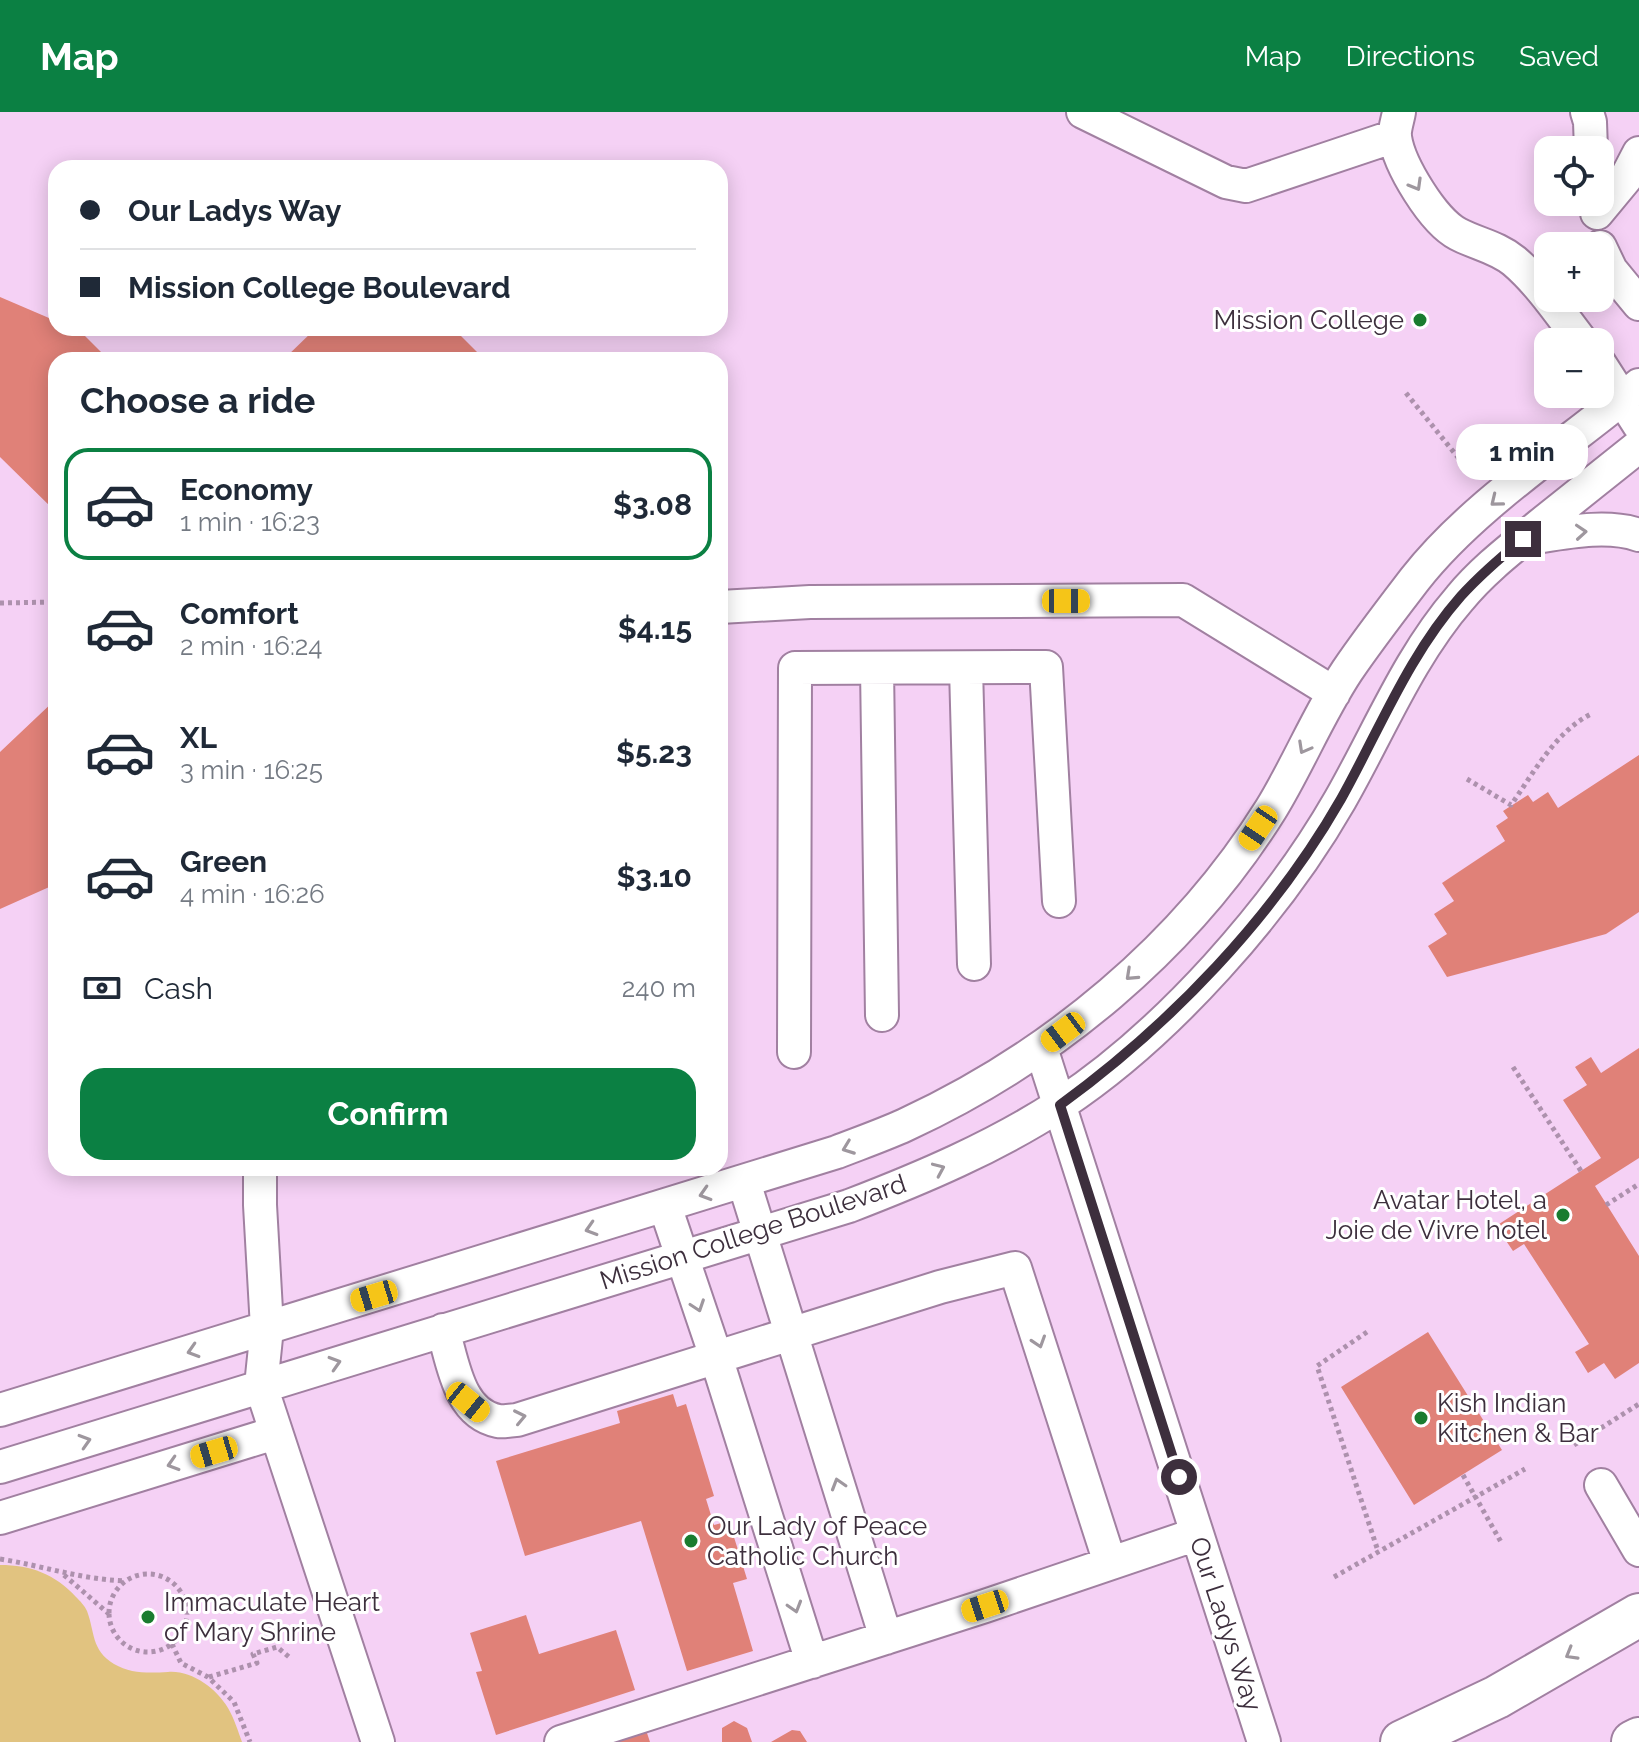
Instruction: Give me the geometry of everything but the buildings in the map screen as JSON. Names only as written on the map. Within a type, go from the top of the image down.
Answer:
[{"type":"main road","points":[[1402,1742],[1497,1697],[1639,1615]]},
{"type":"main road","points":[[1633,1742],[1639,1739]]},
{"type":"street","points":[[1083,112],[1226,182],[1246,186],[1397,124],[1411,178],[1431,210],[1456,234],[1491,246],[1514,261],[1571,328]]},
{"type":"street","points":[[1587,112],[1590,136]]},
{"type":"street","points":[[1614,190],[1626,178],[1639,153]]},
{"type":"street","points":[[1614,274],[1639,304]]},
{"type":"street","points":[[1614,381],[1633,403]]},
{"type":"street","name":"Mission College Boulevard","points":[[0,1410],[837,1152],[904,1126],[966,1094],[1041,1048],[1126,980],[1210,894],[1271,809],[1347,672],[1416,577],[1454,535],[1633,403]]},
{"type":"street","name":"Mission College Boulevard","points":[[0,1467],[849,1206],[960,1160],[1060,1105],[1172,1013],[1259,917],[1340,801],[1396,693],[1428,640],[1459,599],[1485,571],[1639,446]]},
{"type":"street","points":[[1523,539],[1583,532],[1630,532],[1639,535]]},
{"type":"street","points":[[728,607],[810,602],[1183,600],[1334,693]]},
{"type":"street","points":[[794,1052],[795,668],[1046,667],[1059,901]]},
{"type":"street","points":[[877,668],[882,1015]]},
{"type":"street","points":[[966,668],[974,964]]},
{"type":"street","name":"Our Ladys Way","points":[[1041,1048],[1264,1742]]},
{"type":"street","points":[[260,1176],[267,1328],[261,1386],[378,1742]]},
{"type":"street","points":[[744,1182],[886,1638]]},
{"type":"street","points":[[665,1206],[812,1662]]},
{"type":"street","points":[[443,1330],[468,1402],[498,1421],[517,1420],[940,1287],[1015,1268],[1110,1563]]},
{"type":"street","points":[[0,1518],[275,1433]]},
{"type":"street","points":[[1601,1485],[1639,1550]]},
{"type":"street","points":[[561,1742],[1197,1534]]},
{"type":"path","points":[[1406,393],[1474,477]]},
{"type":"path","points":[[0,603],[48,602]]},
{"type":"path","points":[[1467,779],[1511,805],[1565,734],[1579,720],[1591,714]]},
{"type":"path","points":[[1513,1067],[1581,1171]]},
{"type":"path","points":[[1606,1205],[1639,1184]]},
{"type":"path","points":[[1367,1332],[1317,1366],[1378,1551]]},
{"type":"path","points":[[1574,1445],[1639,1404]]},
{"type":"path","points":[[1334,1577],[1525,1469]]},
{"type":"path","points":[[1463,1475],[1501,1542]]},
{"type":"path","points":[[0,1559],[24,1562],[63,1574],[126,1581]]},
{"type":"path","points":[[63,1574],[109,1614]]},
{"type":"path","points":[[138,1575],[164,1577],[184,1596],[186,1622],[181,1635],[172,1644],[161,1650],[137,1651],[117,1637],[109,1614],[111,1601],[126,1581],[138,1575]]},
{"type":"path","points":[[172,1644],[181,1663],[208,1677],[234,1702],[250,1742]]},
{"type":"path","points":[[208,1677],[257,1663],[253,1654],[277,1647],[289,1657]]},
{"type":"shaded area","points":[[0,1565],[42,1572],[60,1582],[86,1609],[101,1653],[114,1664],[147,1673],[177,1672],[194,1677],[210,1687],[228,1708],[242,1742],[0,1742]]},
{"type":"place","name":"Mission College","points":[[1420,320]]},
{"type":"place","name":"Avatar Hotel, a Joie de Vivre hotel","points":[[1563,1215]]},
{"type":"place","name":"Kish Indian Kitchen & Bar","points":[[1421,1418]]},
{"type":"place","name":"Our Lady of Peace Catholic Church","points":[[691,1541]]},
{"type":"place","name":"Immaculate Heart of Mary Shrine","points":[[148,1617]]},
{"type":"route","points":[[1179,1477],[1060,1105],[1172,1013],[1217,967],[1259,917],[1340,801],[1396,693],[1428,640],[1485,571],[1523,539]]}]
